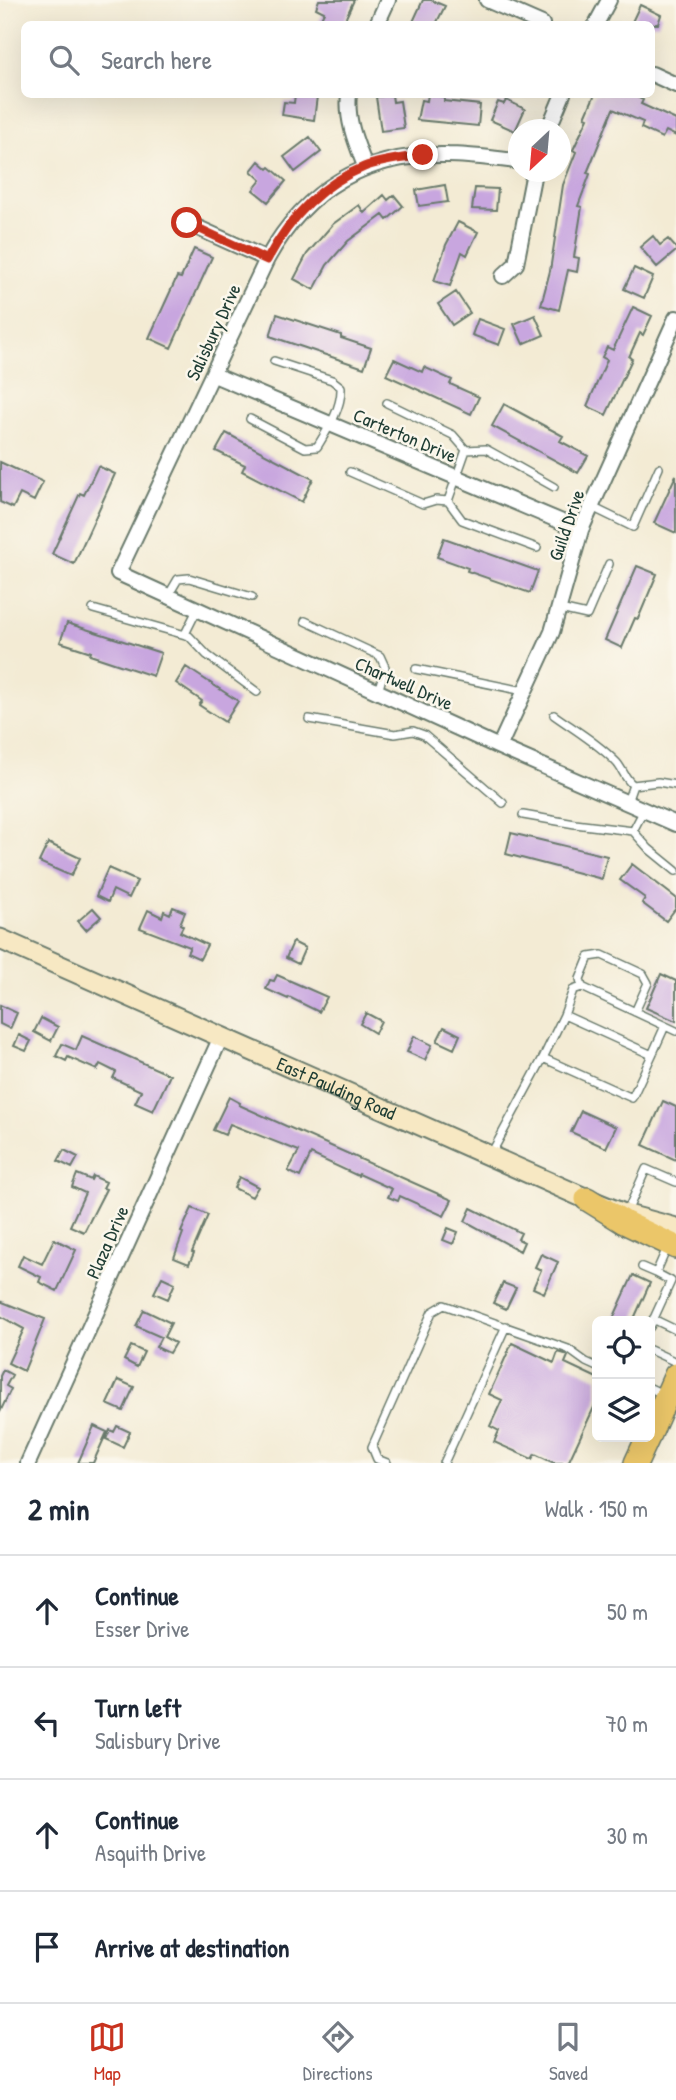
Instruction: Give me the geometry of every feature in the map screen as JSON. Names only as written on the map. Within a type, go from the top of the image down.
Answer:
[{"type":"main road","name":"East Paulding Road","points":[[0,939],[626,1214],[674,1240]]},
{"type":"main road","points":[[587,1199],[624,1222],[674,1240]]},
{"type":"main road","points":[[655,1420],[667,1389]]},
{"type":"main road","points":[[636,1463],[646,1442]]},
{"type":"street","points":[[378,21],[388,0]]},
{"type":"street","points":[[486,0],[534,21]]},
{"type":"street","points":[[598,21],[609,0]]},
{"type":"street","points":[[655,75],[676,85]]},
{"type":"street","points":[[348,98],[347,108],[352,131],[365,166]]},
{"type":"street","points":[[553,119],[561,98]]},
{"type":"street","name":"Salisbury Drive","points":[[118,573],[267,260],[279,237],[300,211],[327,187],[365,166],[423,155],[508,160]]},
{"type":"street","points":[[503,276],[516,264],[532,182]]},
{"type":"street","points":[[187,223],[267,260]]},
{"type":"street","name":"Guild Drive","points":[[499,747],[560,609],[581,530],[676,318]]},
{"type":"street","name":"Carterton Drive","points":[[214,375],[581,530]]},
{"type":"street","name":"Chartwell Drive","points":[[118,573],[499,747],[676,824]]},
{"type":"street","name":"Plaza Drive","points":[[28,1463],[220,1037]]},
{"type":"lane","points":[[250,419],[305,448],[317,447],[331,424],[341,396],[341,387],[331,380],[274,361]]},
{"type":"lane","points":[[387,403],[453,435],[466,450]]},
{"type":"lane","points":[[466,450],[486,449],[554,487]]},
{"type":"lane","points":[[449,501],[466,450]]},
{"type":"lane","points":[[592,507],[633,527],[659,468]]},
{"type":"lane","points":[[350,472],[423,504],[436,500],[449,501]]},
{"type":"lane","points":[[449,501],[462,520],[537,548]]},
{"type":"lane","points":[[560,609],[587,615],[609,564]]},
{"type":"lane","points":[[168,596],[178,579],[189,578],[252,597]]},
{"type":"lane","points":[[93,610],[185,634],[207,655],[257,692]]},
{"type":"lane","points":[[185,634],[197,610]]},
{"type":"lane","points":[[305,621],[380,656],[385,667],[378,692]]},
{"type":"lane","points":[[416,669],[524,691]]},
{"type":"lane","points":[[418,733],[427,714]]},
{"type":"lane","points":[[554,715],[610,757],[619,765],[626,780],[633,785],[658,782],[676,785]]},
{"type":"lane","points":[[309,719],[396,734],[413,731],[424,735],[503,803]]},
{"type":"lane","points":[[627,803],[633,785]]},
{"type":"lane","points":[[633,831],[644,810]]},
{"type":"lane","points":[[523,815],[633,831],[649,849],[676,871]]},
{"type":"lane","points":[[582,987],[580,979],[589,957],[602,955],[643,975],[648,983],[635,1012]]},
{"type":"lane","points":[[490,1156],[543,1058],[573,990],[582,987],[676,1031]]},
{"type":"lane","points":[[564,1015],[652,1055]]},
{"type":"lane","points":[[543,1058],[632,1098],[665,1026]]},
{"type":"lane","points":[[626,1214],[646,1168],[676,1182]]},
{"type":"lane","points":[[656,1273],[674,1240]]},
{"type":"lane","points":[[642,1267],[671,1280],[655,1316]]},
{"type":"lane","points":[[387,1463],[377,1459],[372,1447],[432,1312],[444,1305],[568,1349],[592,1365]]},
{"type":"lane","points":[[655,1324],[676,1330]]},
{"type":"lane","points":[[443,1463],[506,1326]]},
{"type":"lane","points":[[655,1352],[676,1362]]},
{"type":"building","points":[[319,0],[354,0],[344,21],[320,21],[324,12],[316,8]]},
{"type":"building","points":[[423,0],[431,0],[445,6],[438,21],[413,21]]},
{"type":"building","points":[[640,5],[661,15],[658,24],[655,24],[655,21],[632,21]]},
{"type":"building","points":[[295,98],[317,98],[314,120],[282,115],[284,102],[294,103]]},
{"type":"building","points":[[376,98],[400,101],[404,128],[381,131]]},
{"type":"building","points":[[427,98],[444,98],[444,101],[480,105],[478,126],[417,120],[421,100],[427,101]]},
{"type":"building","points":[[593,98],[639,98],[643,100],[641,104],[676,120],[676,136],[666,131],[662,138],[641,128],[643,122],[613,109],[587,173],[590,174],[578,206],[582,207],[574,257],[579,258],[577,272],[568,270],[559,310],[541,305],[550,271],[563,185],[564,182],[571,182],[571,165],[576,152],[573,150],[588,118],[585,117]]},
{"type":"building","points":[[506,100],[525,109],[520,119],[508,119],[508,128],[490,120],[498,102],[504,104]]},
{"type":"building","points":[[310,137],[321,152],[295,172],[284,157]]},
{"type":"building","points":[[259,161],[286,181],[268,202],[253,190],[261,180],[251,171]]},
{"type":"building","points":[[445,185],[448,202],[419,206],[416,190]]},
{"type":"building","points":[[475,188],[498,189],[496,210],[472,209]]},
{"type":"building","points":[[384,195],[388,200],[394,195],[403,206],[387,220],[383,215],[348,241],[327,265],[314,290],[294,279],[307,254],[333,224],[359,205],[364,213]]},
{"type":"building","points":[[458,222],[478,232],[467,255],[462,252],[450,286],[434,281],[446,245]]},
{"type":"building","points":[[653,236],[660,245],[668,239],[676,248],[676,251],[657,267],[640,247]]},
{"type":"building","points":[[194,249],[212,257],[171,348],[149,338],[177,277],[181,278]]},
{"type":"building","points":[[634,268],[653,277],[644,298],[624,289]]},
{"type":"building","points":[[456,292],[470,313],[452,325],[438,304]]},
{"type":"building","points":[[633,307],[652,316],[643,335],[640,333],[629,357],[632,359],[606,415],[587,406],[607,360],[602,357],[607,347],[613,350]]},
{"type":"building","points":[[277,314],[371,348],[364,368],[270,336]]},
{"type":"building","points":[[535,315],[544,335],[523,344],[514,324]]},
{"type":"building","points":[[478,319],[505,329],[499,345],[472,335]]},
{"type":"building","points":[[394,359],[422,372],[424,367],[452,380],[450,384],[479,397],[471,414],[386,375]]},
{"type":"building","points":[[504,404],[563,436],[560,441],[588,456],[578,473],[492,426]]},
{"type":"building","points":[[226,433],[313,479],[302,502],[242,471],[245,465],[216,451]]},
{"type":"building","points":[[0,462],[43,482],[34,501],[20,494],[13,508],[0,502]]},
{"type":"building","points":[[98,466],[115,474],[74,564],[52,554],[80,493],[84,495]]},
{"type":"building","points":[[676,475],[676,533],[654,523]]},
{"type":"building","points":[[444,538],[538,571],[530,593],[467,571],[468,568],[437,557]]},
{"type":"building","points":[[637,566],[657,574],[622,648],[605,640]]},
{"type":"building","points":[[67,623],[161,653],[153,676],[60,642]]},
{"type":"building","points":[[186,667],[238,701],[225,722],[199,705],[202,701],[176,683]]},
{"type":"building","points":[[511,833],[607,856],[602,879],[506,854]]},
{"type":"building","points":[[48,843],[80,858],[71,876],[39,862]]},
{"type":"building","points":[[632,864],[676,898],[676,908],[666,921],[642,903],[645,898],[620,880]]},
{"type":"building","points":[[108,868],[137,881],[129,898],[113,890],[108,902],[96,896]]},
{"type":"building","points":[[173,907],[185,912],[180,932],[207,945],[200,959],[187,953],[190,947],[140,928],[148,910],[162,917],[164,911],[170,914]]},
{"type":"building","points":[[93,908],[101,917],[86,930],[78,921]]},
{"type":"building","points":[[293,942],[305,948],[298,964],[286,958]]},
{"type":"building","points":[[661,974],[676,981],[676,1021],[646,1008]]},
{"type":"building","points":[[277,975],[327,997],[319,1012],[266,989],[270,980],[274,981]]},
{"type":"building","points":[[0,1005],[17,1013],[10,1029],[0,1024]]},
{"type":"building","points":[[366,1013],[381,1021],[375,1033],[360,1024]]},
{"type":"building","points":[[41,1018],[58,1027],[51,1041],[34,1032]]},
{"type":"building","points":[[444,1027],[460,1035],[454,1049],[437,1041]]},
{"type":"building","points":[[19,1035],[31,1041],[26,1051],[14,1046]]},
{"type":"building","points":[[82,1036],[170,1075],[153,1111],[135,1103],[141,1091],[113,1078],[116,1072],[100,1064],[97,1070],[68,1057],[66,1061],[56,1056],[62,1044],[76,1050]]},
{"type":"building","points":[[414,1036],[432,1045],[425,1060],[407,1052]]},
{"type":"building","points":[[229,1097],[240,1103],[239,1105],[452,1200],[444,1216],[400,1196],[398,1201],[388,1197],[392,1189],[311,1154],[300,1177],[288,1171],[299,1151],[230,1124],[225,1135],[213,1130]]},
{"type":"building","points":[[663,1101],[676,1107],[676,1160],[643,1145]]},
{"type":"building","points":[[581,1111],[616,1127],[606,1148],[571,1132]]},
{"type":"building","points":[[64,1150],[78,1157],[72,1168],[58,1161]]},
{"type":"building","points":[[77,1174],[91,1180],[93,1176],[106,1182],[103,1188],[106,1189],[84,1232],[70,1226],[85,1193],[72,1187]]},
{"type":"building","points":[[239,1177],[258,1187],[252,1197],[234,1188]]},
{"type":"building","points":[[192,1208],[208,1215],[189,1264],[174,1258],[183,1233],[181,1232]]},
{"type":"building","points":[[471,1208],[521,1233],[518,1239],[524,1242],[520,1251],[465,1221]]},
{"type":"building","points":[[448,1228],[458,1232],[453,1244],[443,1240]]},
{"type":"building","points":[[54,1239],[76,1250],[57,1291],[39,1282],[41,1277],[18,1266],[23,1255],[42,1264]]},
{"type":"building","points":[[541,1254],[558,1262],[544,1293],[533,1288],[541,1270],[535,1267]]},
{"type":"building","points":[[633,1275],[650,1283],[635,1316],[614,1316]]},
{"type":"building","points":[[162,1277],[175,1283],[168,1299],[154,1293]]},
{"type":"building","points":[[503,1283],[516,1288],[506,1309],[493,1303]]},
{"type":"building","points":[[0,1301],[45,1319],[24,1371],[8,1363],[24,1329],[0,1316]]},
{"type":"building","points":[[144,1310],[171,1323],[164,1337],[175,1343],[169,1353],[156,1347],[161,1337],[136,1326]]},
{"type":"building","points":[[512,1343],[554,1363],[558,1352],[565,1354],[568,1356],[565,1363],[592,1376],[592,1412],[568,1463],[554,1463],[535,1454],[532,1459],[494,1442],[499,1431],[490,1426],[502,1400],[489,1394]]},
{"type":"building","points":[[131,1346],[144,1352],[137,1367],[124,1360]]},
{"type":"building","points":[[3,1370],[12,1375],[6,1386],[11,1389],[0,1412],[0,1376]]},
{"type":"building","points":[[118,1380],[134,1387],[123,1411],[107,1404]]},
{"type":"building","points":[[94,1426],[107,1432],[93,1463],[78,1463]]},
{"type":"building","points":[[117,1426],[130,1432],[123,1447],[106,1439],[110,1430],[114,1432]]},
{"type":"route","points":[[187,223],[267,260],[279,237],[300,211],[327,187],[365,166],[423,155]]}]
